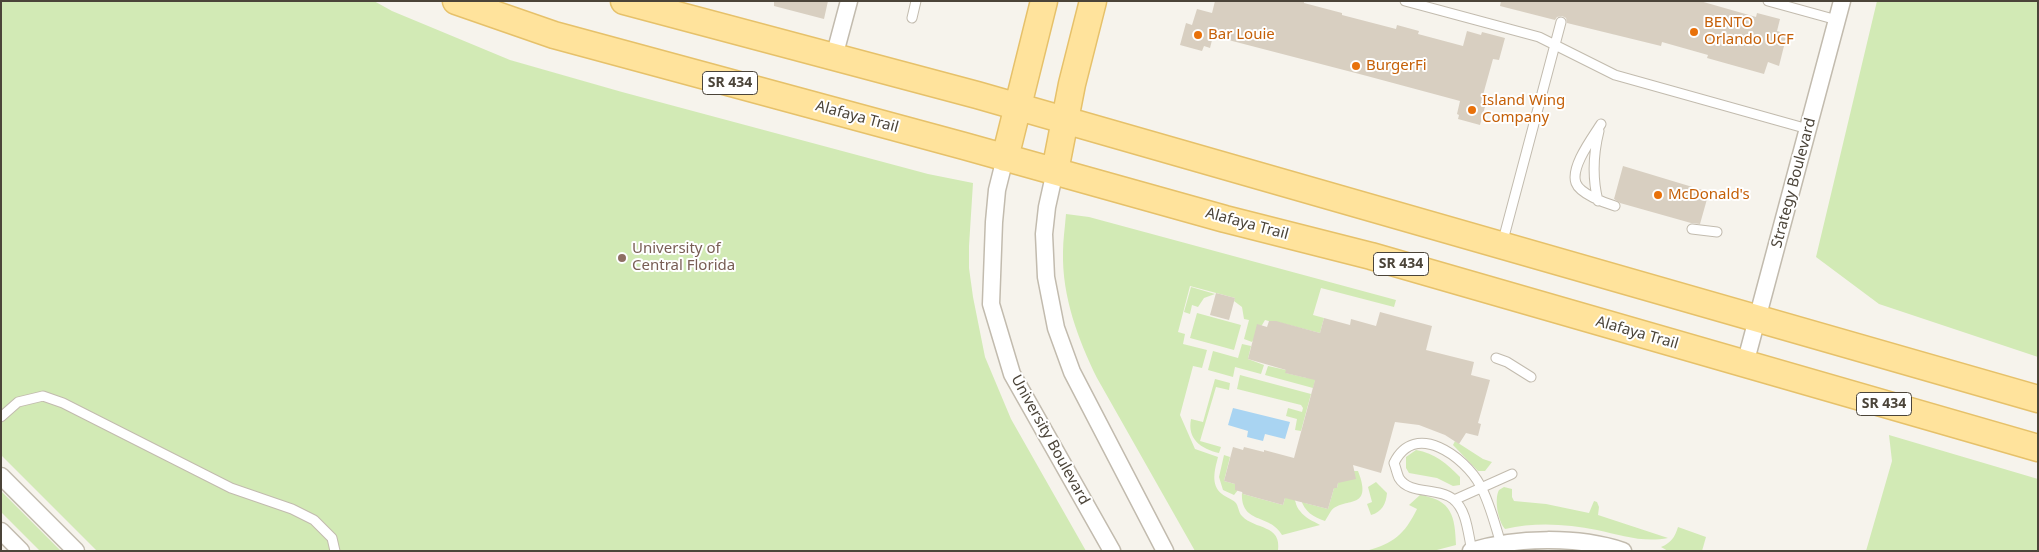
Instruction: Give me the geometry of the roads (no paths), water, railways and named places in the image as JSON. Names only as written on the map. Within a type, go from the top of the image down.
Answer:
[{"type":"main road","name":"Alafaya Trail","points":[[456,1],[554,35],[1225,219],[1371,256],[2038,448]]},
{"type":"main road","points":[[624,1],[1065,120],[2038,400]]},
{"type":"main road","name":"University Boulevard","points":[[1005,158],[1044,1]]},
{"type":"main road","points":[[1054,171],[1093,1]]},
{"type":"street","points":[[834,57],[849,1]]},
{"type":"street","name":"Strategy Boulevard","points":[[1745,364],[1842,1]]},
{"type":"street","name":"University Boulevard","points":[[1005,158],[997,190],[991,304],[1012,374],[1112,551]]},
{"type":"street","points":[[1054,171],[1044,234],[1046,277],[1056,328],[1072,372],[1165,551]]},
{"type":"street","points":[[1,476],[76,551]]},
{"type":"street","points":[[1,531],[21,551]]},
{"type":"street","points":[[1472,551],[1489,545],[1562,540],[1623,551]]},
{"type":"lane","points":[[912,18],[916,1]]},
{"type":"lane","points":[[1405,1],[1539,37],[1615,75],[1808,129]]},
{"type":"lane","points":[[1768,1],[1837,20]]},
{"type":"lane","points":[[1502,245],[1561,22]]},
{"type":"lane","points":[[1598,201],[1593,178],[1593,163],[1601,124],[1582,155],[1575,183],[1598,201],[1615,206]]},
{"type":"lane","points":[[1692,229],[1717,232]]},
{"type":"lane","points":[[1496,358],[1507,362],[1531,377]]},
{"type":"lane","points":[[1,417],[18,402],[43,396],[63,404],[231,488],[292,509],[314,520],[332,538],[334,551]]},
{"type":"lane","points":[[1472,551],[1463,515],[1454,500],[1445,494],[1406,485],[1399,479],[1394,463],[1399,452],[1414,443],[1424,443],[1436,447],[1461,461],[1473,473],[1481,487],[1500,544]]},
{"type":"lane","points":[[1454,500],[1512,474]]},
{"type":"water","points":[[1233,408],[1290,422],[1285,439],[1265,434],[1263,441],[1247,437],[1248,431],[1228,425]]},
{"type":"place","name":"BENTO Orlando UCF","points":[[1694,32]]},
{"type":"place","name":"Bar Louie","points":[[1198,35]]},
{"type":"place","name":"BurgerFi","points":[[1356,66]]},
{"type":"place","name":"Island Wing Company","points":[[1472,110]]},
{"type":"place","name":"McDonald's","points":[[1658,195]]},
{"type":"place","name":"University of Central Florida","points":[[622,258]]}]
